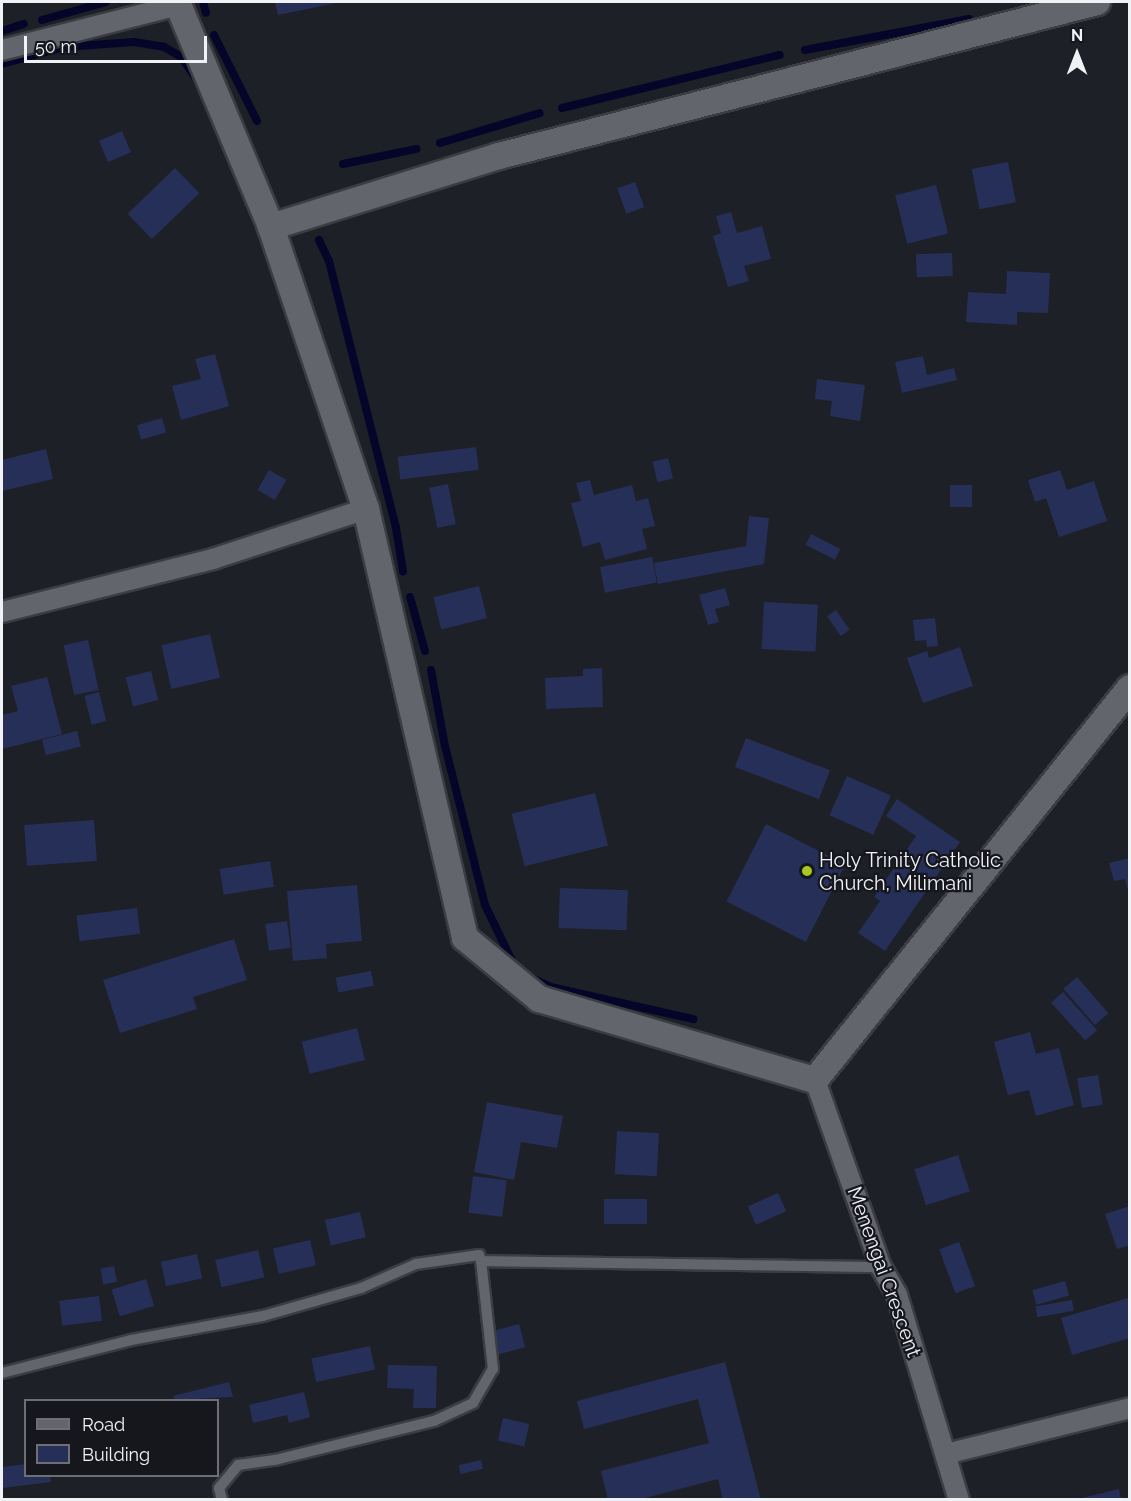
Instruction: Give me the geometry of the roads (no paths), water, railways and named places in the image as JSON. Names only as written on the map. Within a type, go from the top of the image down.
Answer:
[{"type":"street","points":[[271,226],[499,156],[1097,2]]},
{"type":"street","points":[[2,50],[178,3],[271,226],[366,509],[465,938],[539,999],[816,1080],[1130,688]]},
{"type":"street","points":[[2,612],[213,559],[366,509]]},
{"type":"street","name":"Menengai Crescent","points":[[816,1080],[881,1267],[897,1295],[959,1500]]},
{"type":"street","points":[[946,1454],[1130,1408]]},
{"type":"lane","points":[[2,1373],[131,1340],[263,1316],[361,1288],[416,1264],[479,1256],[493,1369],[473,1403],[434,1421],[275,1460],[238,1465],[219,1488],[222,1500]]},
{"type":"lane","points":[[481,1261],[881,1267]]},
{"type":"waterway","points":[[42,20],[106,2]]},
{"type":"waterway","points":[[203,2],[206,13]]},
{"type":"waterway","points":[[805,50],[969,19]]},
{"type":"waterway","points":[[2,31],[24,24]]},
{"type":"waterway","points":[[214,35],[257,121]]},
{"type":"waterway","points":[[2,64],[64,47],[134,42],[164,47],[181,57],[198,81]]},
{"type":"waterway","points":[[562,108],[780,55]]},
{"type":"waterway","points":[[440,143],[540,113]]},
{"type":"waterway","points":[[343,164],[416,149]]},
{"type":"waterway","points":[[319,240],[329,261],[396,528],[403,571]]},
{"type":"waterway","points":[[410,597],[425,651]]},
{"type":"waterway","points":[[431,670],[445,746],[485,905],[514,965]]},
{"type":"waterway","points":[[528,976],[551,987],[693,1019]]},
{"type":"place","name":"Holy Trinity Catholic Church, Milimani","points":[[807,871]]}]
